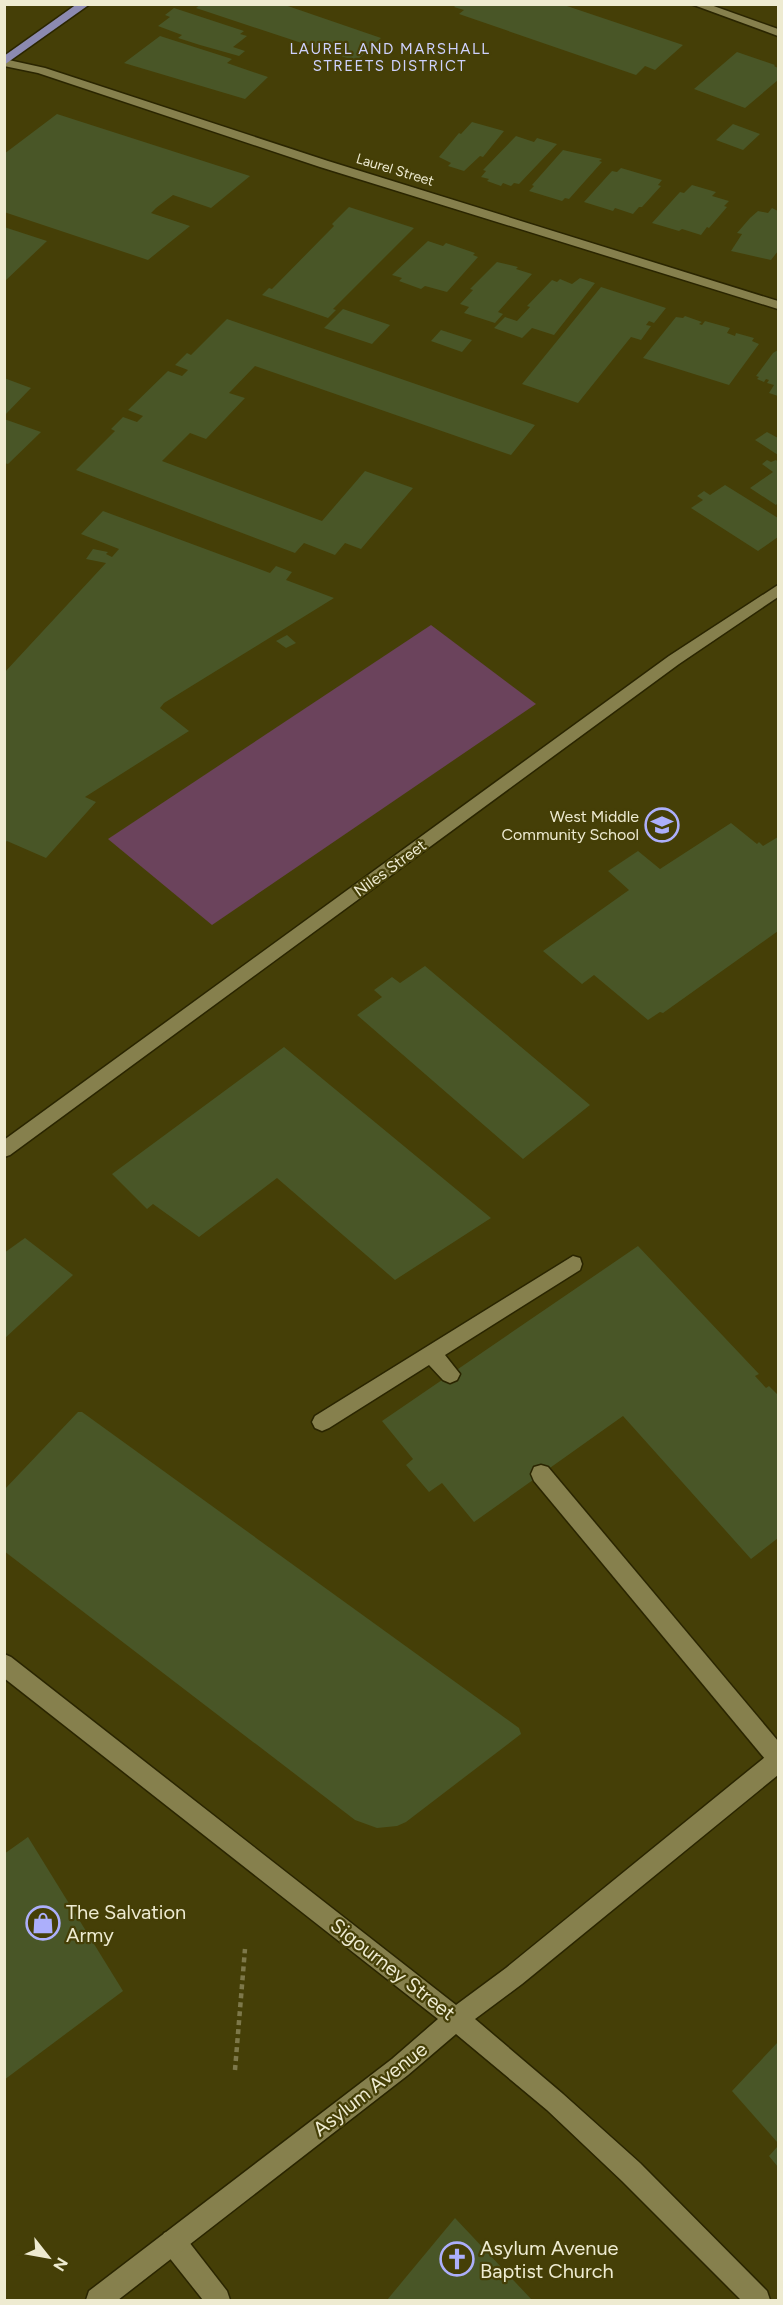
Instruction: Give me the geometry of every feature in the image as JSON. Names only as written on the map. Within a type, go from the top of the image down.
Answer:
[{"type":"main road","points":[[4,62],[85,4]]},
{"type":"street","points":[[696,4],[778,33]]},
{"type":"street","name":"Laurel Street","points":[[4,62],[41,70],[324,164],[778,304]]},
{"type":"street","name":"Niles Street","points":[[4,1150],[674,660],[778,590]]},
{"type":"street","points":[[322,1422],[573,1264]]},
{"type":"street","points":[[432,1353],[450,1374]]},
{"type":"street","points":[[541,1474],[778,1759]]},
{"type":"street","name":"Sigourney Street","points":[[4,1664],[456,2019],[590,2133],[758,2301]]},
{"type":"street","name":"Asylum Avenue","points":[[98,2301],[400,2067],[456,2019],[514,1976],[778,1759]]},
{"type":"street","points":[[173,2242],[218,2301]]},
{"type":"path","points":[[234,2070],[245,1949]]},
{"type":"shaded area","points":[[431,625],[536,704],[212,925],[108,839]]},
{"type":"building","points":[[201,4],[282,4],[381,38],[356,61],[196,8]]},
{"type":"building","points":[[457,4],[561,4],[683,45],[655,70],[645,66],[636,75],[459,14],[464,10],[454,7]]},
{"type":"building","points":[[174,8],[244,31],[240,34],[247,36],[233,47],[245,51],[239,56],[200,45],[178,38],[182,35],[158,26],[170,17],[165,15]]},
{"type":"building","points":[[160,36],[232,59],[227,63],[268,77],[245,99],[124,63]]},
{"type":"building","points":[[737,52],[775,65],[778,68],[778,80],[745,108],[694,89]]},
{"type":"building","points":[[57,114],[250,176],[211,208],[173,195],[156,208],[151,213],[190,226],[148,260],[4,212],[4,154]]},
{"type":"building","points":[[472,122],[504,131],[483,157],[480,156],[464,171],[448,166],[451,163],[439,157],[459,133],[461,134]]},
{"type":"building","points":[[733,124],[760,134],[743,150],[716,140]]},
{"type":"building","points":[[516,136],[534,142],[537,138],[557,144],[519,184],[514,183],[511,186],[503,183],[501,186],[481,177],[486,171],[483,170]]},
{"type":"building","points":[[563,150],[602,159],[599,161],[602,162],[569,199],[565,198],[562,201],[529,191],[534,186],[532,185]]},
{"type":"building","points":[[621,168],[662,180],[658,185],[661,186],[633,214],[615,208],[613,211],[584,202],[612,171],[617,172]]},
{"type":"building","points":[[692,185],[716,192],[712,196],[729,201],[724,206],[727,207],[709,228],[707,227],[701,235],[652,223],[680,192],[684,193]]},
{"type":"building","points":[[349,207],[414,228],[333,309],[336,310],[328,318],[262,295],[269,288],[272,289],[334,226],[332,224]]},
{"type":"building","points":[[772,208],[778,211],[778,251],[771,260],[731,251],[742,234],[737,233],[750,218],[758,211],[768,213]]},
{"type":"building","points":[[4,227],[47,241],[4,282]]},
{"type":"building","points":[[428,241],[443,246],[446,243],[475,253],[473,255],[478,257],[447,292],[425,286],[421,289],[399,281],[402,278],[392,275]]},
{"type":"building","points":[[497,262],[518,267],[516,269],[532,274],[498,312],[503,314],[495,323],[464,313],[469,307],[460,304],[473,290],[470,289]]},
{"type":"building","points":[[580,278],[595,283],[554,335],[532,328],[522,338],[494,328],[505,317],[517,321],[530,307],[527,306],[552,280],[557,282],[560,279],[572,284]]},
{"type":"building","points":[[601,287],[666,308],[654,323],[649,321],[646,325],[651,326],[641,340],[631,337],[578,403],[522,384]]},
{"type":"building","points":[[343,309],[390,325],[372,344],[324,328]]},
{"type":"building","points":[[685,316],[702,322],[699,324],[702,325],[705,321],[730,328],[727,333],[754,338],[752,341],[759,344],[729,385],[643,358],[676,317]]},
{"type":"building","points":[[227,319],[535,425],[511,455],[255,366],[229,393],[245,398],[206,439],[190,433],[162,461],[322,521],[365,471],[413,488],[361,549],[345,543],[335,555],[304,543],[295,553],[76,470],[115,431],[111,429],[123,417],[137,422],[143,416],[128,410],[168,371],[182,376],[188,370],[175,365],[187,353],[191,355]]},
{"type":"building","points":[[441,330],[472,340],[462,352],[431,341]]},
{"type":"building","points":[[778,350],[778,396],[769,393],[774,385],[767,383],[769,380],[766,379],[764,382],[756,376],[773,353]]},
{"type":"building","points":[[4,378],[31,388],[4,416]]},
{"type":"building","points":[[4,419],[41,432],[8,464],[4,463]]},
{"type":"building","points":[[767,432],[778,438],[778,455],[755,440]]},
{"type":"building","points":[[767,460],[778,462],[778,503],[776,505],[750,488],[773,472],[762,464]]},
{"type":"building","points":[[725,485],[778,518],[778,537],[758,551],[691,508],[703,500],[697,496],[704,491],[710,495]]},
{"type":"building","points":[[103,511],[270,573],[276,566],[292,572],[286,580],[334,598],[164,703],[160,708],[189,731],[85,797],[96,802],[46,858],[7,841],[4,843],[4,673],[106,563],[86,559],[93,549],[108,552],[106,554],[112,557],[119,549],[81,534]]},
{"type":"building","points":[[287,635],[296,643],[286,648],[276,641]]},
{"type":"building","points":[[731,823],[757,844],[759,842],[763,846],[778,837],[778,931],[663,1013],[660,1012],[648,1020],[594,975],[582,984],[543,951],[629,890],[608,871],[638,851],[660,869]]},
{"type":"building","points":[[425,966],[590,1105],[523,1159],[357,1015],[382,997],[374,990],[392,977],[400,983]]},
{"type":"building","points":[[284,1047],[491,1218],[395,1280],[277,1178],[199,1237],[153,1204],[147,1209],[112,1174]]},
{"type":"building","points":[[25,1238],[73,1275],[4,1339],[4,1253]]},
{"type":"building","points":[[638,1246],[759,1374],[755,1376],[766,1388],[769,1386],[778,1395],[778,1538],[751,1559],[623,1416],[474,1522],[442,1483],[429,1492],[406,1465],[413,1459],[382,1421]]},
{"type":"building","points":[[78,1412],[82,1412],[519,1728],[521,1734],[406,1822],[397,1826],[377,1828],[355,1820],[4,1551],[4,1490]]},
{"type":"building","name":"The Salvation Army","points":[[28,1837],[123,1991],[4,2080],[4,1854]]},
{"type":"building","points":[[778,2042],[778,2143],[732,2091]]},
{"type":"building","points":[[778,2146],[778,2167],[769,2156]]},
{"type":"building","name":"Asylum Avenue Baptist Church","points":[[455,2218],[532,2300],[387,2300]]},
{"type":"place","name":"West Middle Community School","points":[[662,825]]},
{"type":"place","name":"The Salvation Army","points":[[43,1923]]},
{"type":"place","name":"Asylum Avenue Baptist Church","points":[[457,2259]]},
{"type":"district","name":"LAUREL AND MARSHALL STREETS DISTRICT","points":[[390,58]]}]
